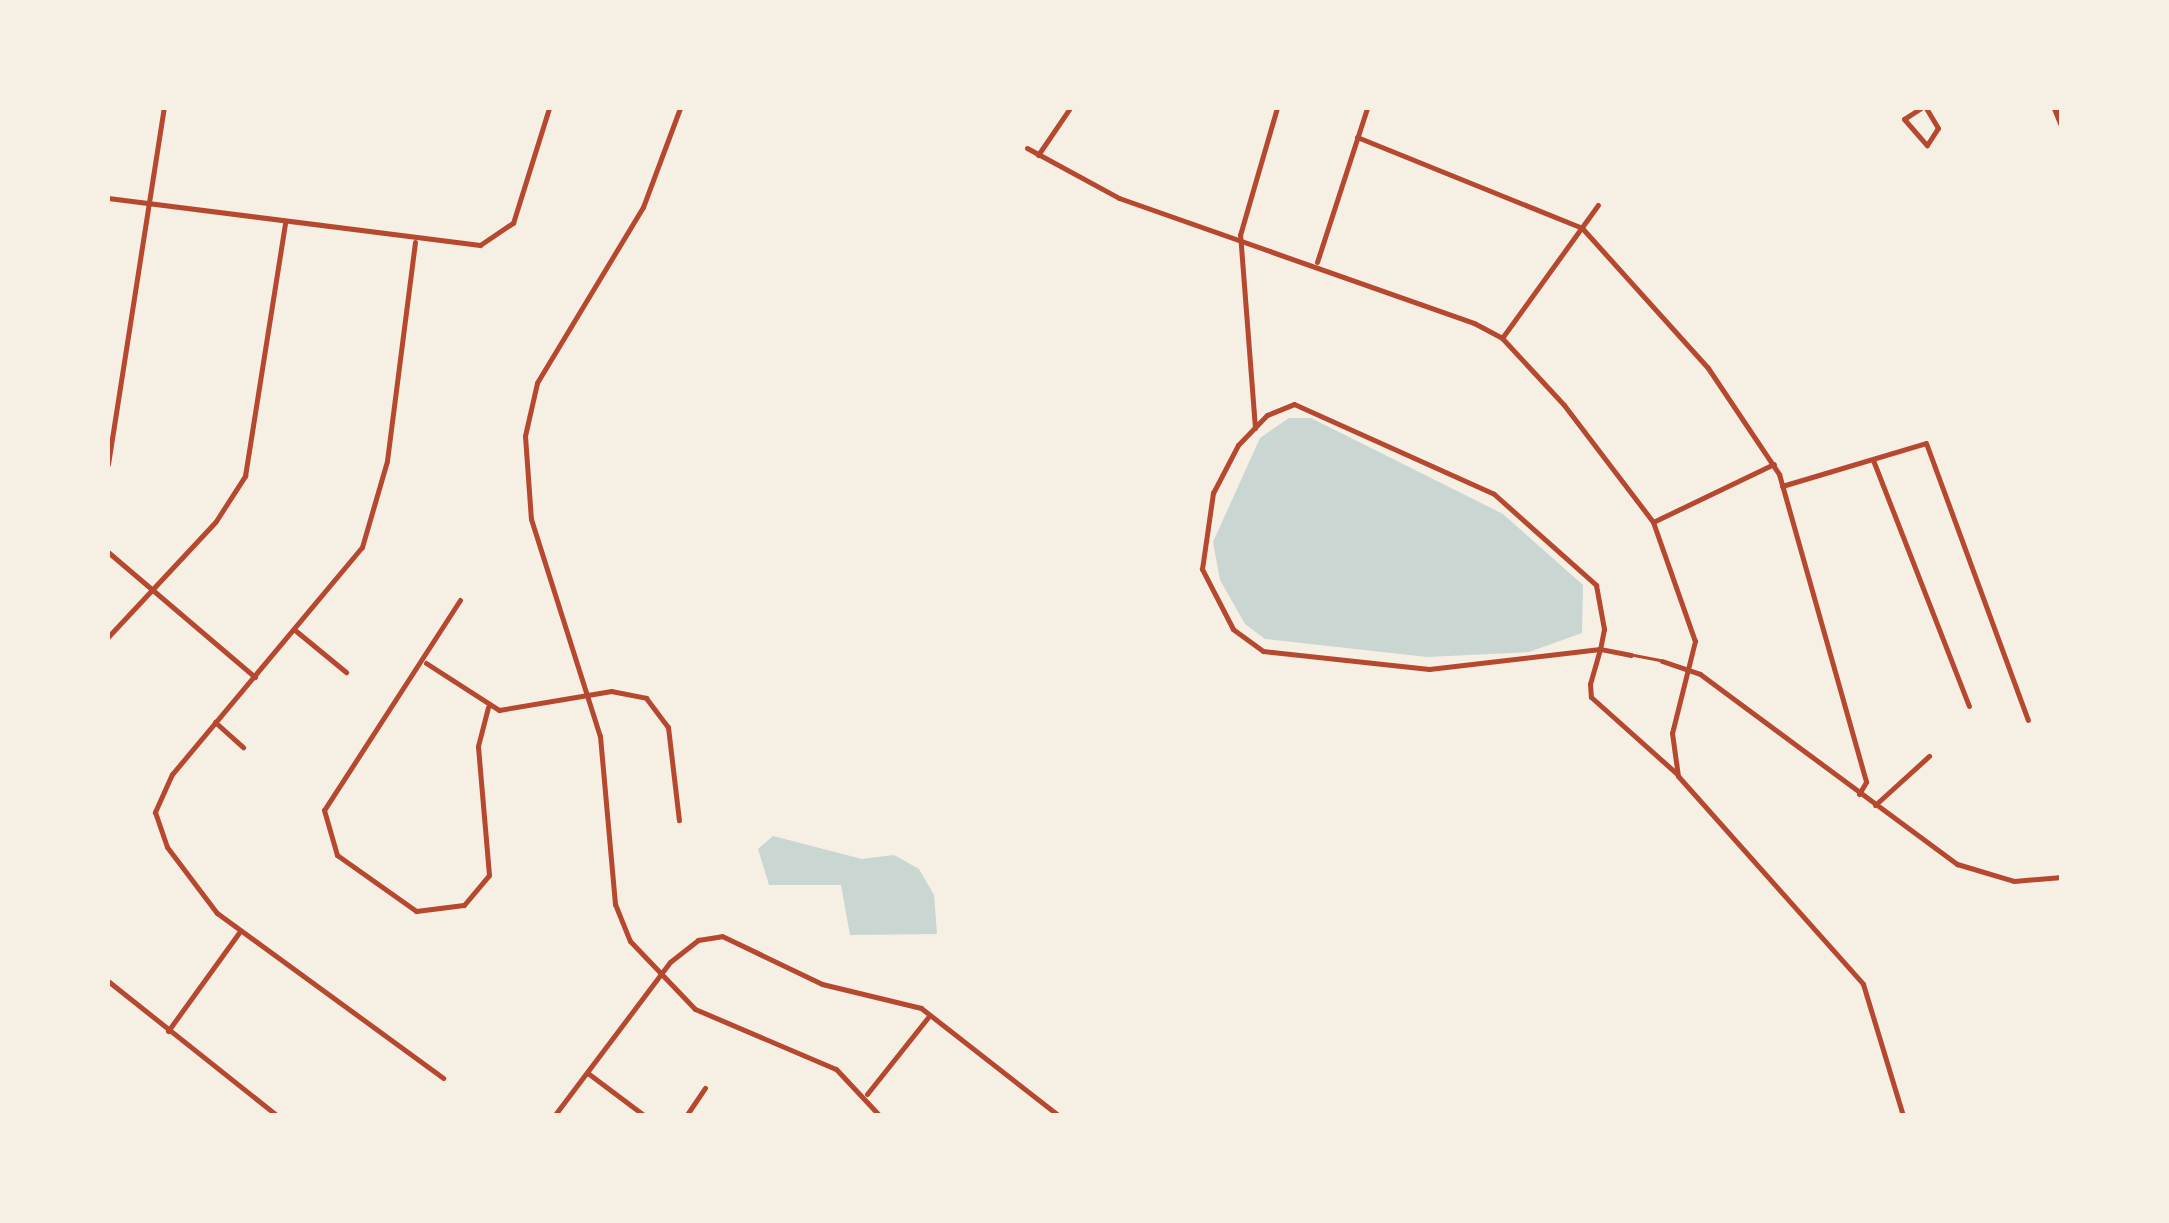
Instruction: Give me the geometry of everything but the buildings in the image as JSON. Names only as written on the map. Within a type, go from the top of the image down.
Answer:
[{"type":"highway","points":[[2056,108],[2062,123]]},
{"type":"street","points":[[108,464],[164,108]]},
{"type":"street","points":[[108,198],[415,242],[480,244],[513,223],[549,108]]},
{"type":"street","points":[[680,108],[628,236],[548,355],[525,436],[531,519],[588,695],[615,904],[659,978],[709,1018],[826,1064],[867,1094],[880,1116]]},
{"type":"street","points":[[1038,155],[1070,108]]},
{"type":"street","points":[[1255,428],[1240,235],[1277,108]]},
{"type":"street","points":[[1317,262],[1367,108]]},
{"type":"street","points":[[1923,108],[1938,128],[1926,145],[1904,120],[1923,108]]},
{"type":"street","points":[[1357,137],[1578,226],[1708,368],[1774,464],[1782,486],[1866,782],[1859,794]]},
{"type":"street","points":[[1027,148],[1119,198],[1317,262],[1502,338],[1652,522],[1694,641],[1690,671],[1672,732],[1678,776]]},
{"type":"street","points":[[1502,338],[1578,226],[1598,205]]},
{"type":"street","points":[[108,636],[157,588],[245,476],[285,223]]},
{"type":"street","points":[[415,242],[400,387],[370,527],[296,632],[164,786],[156,812],[192,884],[240,931],[443,1078]]},
{"type":"street","points":[[1632,654],[1600,649],[1429,669],[1297,660],[1242,638],[1199,554],[1213,493],[1255,428],[1279,408],[1310,405],[1494,494],[1596,585],[1600,649],[1594,703],[1678,776],[1863,984],[1903,1115],[1912,1116]]},
{"type":"street","points":[[1782,486],[1926,443],[2028,720]]},
{"type":"street","points":[[1872,460],[1970,706]]},
{"type":"street","points":[[1652,522],[1774,464]]},
{"type":"street","points":[[108,552],[157,588],[255,677]]},
{"type":"street","points":[[460,600],[426,663],[331,786],[324,810],[337,854],[416,911],[464,906],[489,875],[478,746],[488,707]]},
{"type":"street","points":[[296,632],[346,672]]},
{"type":"street","points":[[1662,661],[1690,671],[1969,870],[2014,881],[2062,877]]},
{"type":"street","points":[[426,663],[488,707],[533,711],[588,695],[634,692],[663,715],[679,820]]},
{"type":"street","points":[[215,722],[243,747]]},
{"type":"street","points":[[1875,805],[1929,756]]},
{"type":"street","points":[[168,1031],[240,931]]},
{"type":"street","points":[[554,1116],[659,978],[698,940],[731,938],[822,984],[929,1016],[1059,1116]]},
{"type":"street","points":[[108,981],[278,1116]]},
{"type":"street","points":[[867,1094],[929,1016]]},
{"type":"street","points":[[589,1074],[645,1116]]},
{"type":"street","points":[[686,1116],[705,1088]]},
{"type":"lane","points":[[1632,654],[1662,661]]},
{"type":"shaded area","points":[[1289,418],[1311,418],[1503,514],[1583,585],[1582,633],[1529,652],[1427,657],[1265,639],[1245,624],[1220,580],[1213,542],[1260,438]]},
{"type":"shaded area","points":[[773,836],[862,859],[894,855],[919,869],[934,895],[937,934],[850,935],[841,885],[769,885],[758,849]]}]
